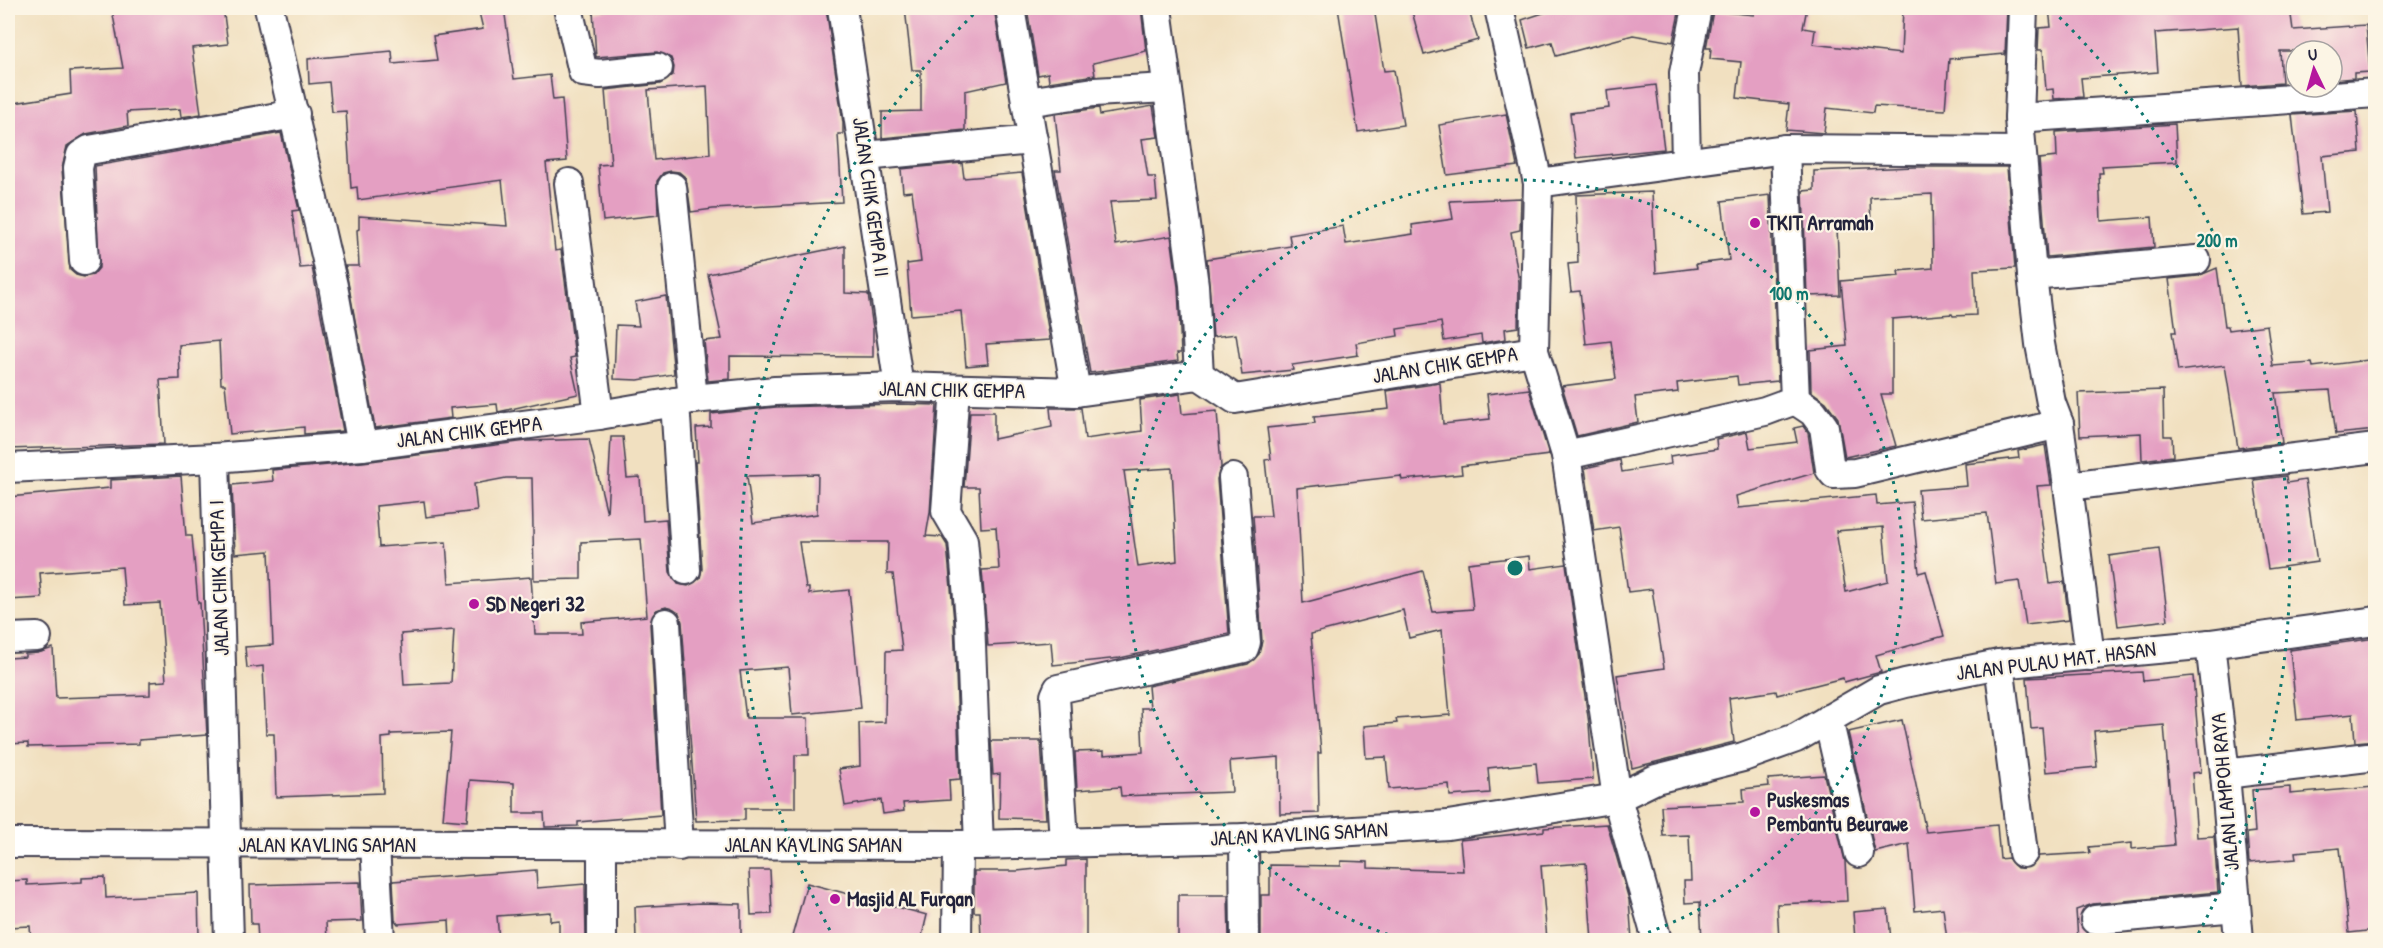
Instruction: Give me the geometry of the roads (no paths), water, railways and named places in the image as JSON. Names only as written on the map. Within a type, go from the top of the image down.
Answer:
[{"type":"street","points":[[8,468],[215,459],[362,446],[333,285],[269,8]]},
{"type":"street","points":[[568,8],[583,72],[600,74],[658,68]]},
{"type":"street","name":"JALAN CHIK GEMPA II","points":[[842,8],[899,387]]},
{"type":"street","points":[[1010,8],[1076,392]]},
{"type":"street","points":[[1157,8],[1194,285],[1199,375]]},
{"type":"street","points":[[1499,8],[1538,183],[1534,351],[1566,455],[1617,798],[1657,940]]},
{"type":"street","points":[[1686,162],[1684,74],[1697,8]]},
{"type":"street","points":[[2024,8],[2019,118],[2032,275],[2042,354],[2051,403],[2059,424],[2090,656]]},
{"type":"street","points":[[1026,102],[1094,92],[1167,88]]},
{"type":"street","points":[[2019,118],[2376,93]]},
{"type":"street","points":[[84,261],[78,162],[81,155],[89,150],[295,114]]},
{"type":"street","points":[[865,156],[1033,140]]},
{"type":"street","points":[[1538,183],[1785,149],[2020,151]]},
{"type":"street","points":[[1785,149],[1795,400]]},
{"type":"street","points":[[569,183],[599,415]]},
{"type":"street","points":[[672,187],[684,401],[687,570]]},
{"type":"street","points":[[2032,275],[2196,260]]},
{"type":"street","name":"JALAN CHIK GEMPA","points":[[362,446],[599,415],[684,401],[775,392],[899,387],[1076,392],[1199,375],[1235,399],[1534,351]]},
{"type":"street","points":[[955,389],[946,511],[963,540],[970,620],[968,845],[957,940]]},
{"type":"street","points":[[1795,400],[1813,412],[1824,428],[1830,469],[1834,474],[1855,473],[2059,424]]},
{"type":"street","points":[[1566,455],[1765,411],[1795,400]]},
{"type":"street","points":[[2068,486],[2376,448]]},
{"type":"street","name":"JALAN CHIK GEMPA I","points":[[215,459],[229,940]]},
{"type":"street","points":[[1064,842],[1055,696],[1058,689],[1244,648],[1246,642],[1233,478]]},
{"type":"street","name":"JALAN PULAU MAT. HASAN","points":[[1617,798],[1656,780],[1743,757],[1796,738],[1879,690],[1999,664],[2210,644],[2376,621]]},
{"type":"street","points":[[666,622],[679,846]]},
{"type":"street","points":[[8,638],[37,637]]},
{"type":"street","name":"JALAN LAMPOH RAYA","points":[[2210,644],[2225,774],[2239,940]]},
{"type":"street","points":[[1999,664],[2023,853]]},
{"type":"street","points":[[1828,719],[1859,853]]},
{"type":"street","points":[[2225,774],[2376,756]]},
{"type":"street","name":"JALAN KAVLING SAMAN","points":[[8,843],[968,845],[1244,838],[1448,825],[1617,798]]},
{"type":"street","points":[[1244,838],[1245,940]]},
{"type":"street","points":[[375,844],[380,940]]},
{"type":"street","points":[[602,846],[602,940]]},
{"type":"street","points":[[2095,920],[2236,907]]},
{"type":"place","name":"TKIT Arramah","points":[[1755,223]]},
{"type":"place","name":"SD Negeri 32","points":[[474,604]]},
{"type":"place","name":"Puskesmas Pembantu Beurawe","points":[[1755,812]]},
{"type":"place","name":"Masjid AL Furqan","points":[[835,899]]}]
